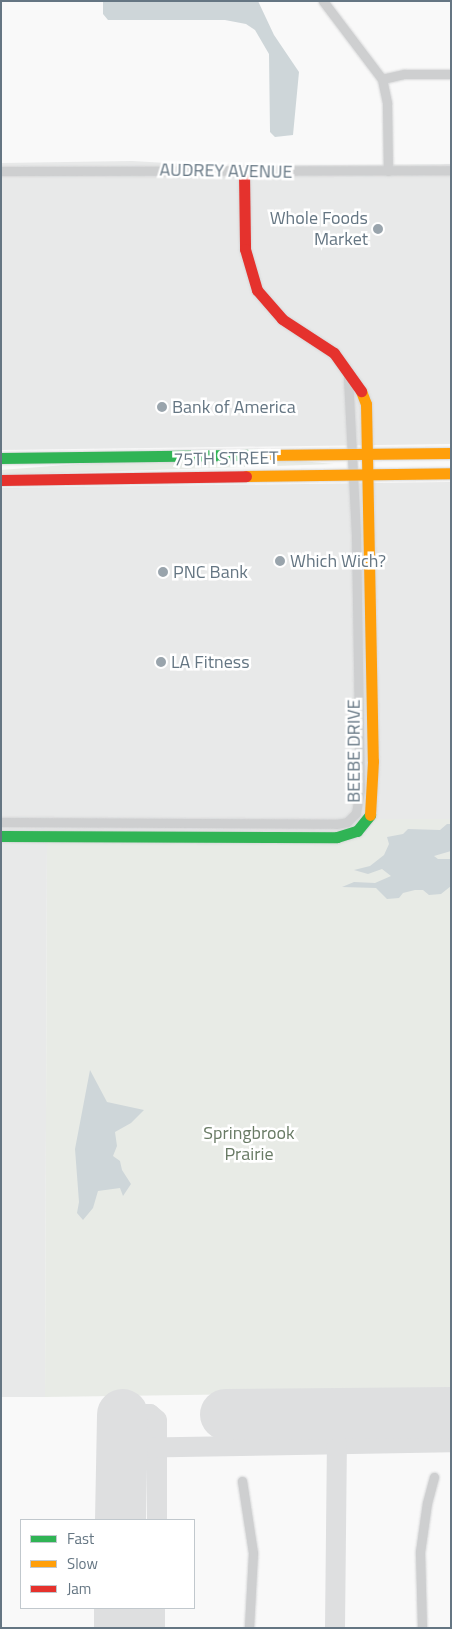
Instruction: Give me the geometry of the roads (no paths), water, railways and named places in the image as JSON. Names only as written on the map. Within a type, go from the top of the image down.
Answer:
[{"type":"street","points":[[323,1],[382,79],[387,103],[388,171]]},
{"type":"street","points":[[382,79],[404,74],[451,74]]},
{"type":"street","name":"AUDREY AVENUE","points":[[1,171],[141,169],[244,173],[451,170]]},
{"type":"street","name":"BEEBE DRIVE","points":[[1,836],[337,837],[350,835],[362,827],[370,814],[373,802],[369,454],[366,404],[359,387],[348,376],[334,353],[282,319],[257,290],[245,249],[244,173]]},
{"type":"street","name":"BEEBE DRIVE","points":[[1,822],[336,824],[354,817],[360,797],[355,475],[348,376]]},
{"type":"street","name":"75TH STREET","points":[[1,458],[451,453]]},
{"type":"street","name":"75TH STREET","points":[[1,480],[451,473]]},
{"type":"street","points":[[422,1628],[420,1552],[434,1477]]},
{"type":"street","points":[[242,1481],[253,1554],[249,1628]]},
{"type":"place","name":"Whole Foods Market","points":[[378,229]]},
{"type":"place","name":"Bank of America","points":[[162,407]]},
{"type":"place","name":"Which Wich?","points":[[280,561]]},
{"type":"place","name":"PNC Bank","points":[[163,572]]},
{"type":"place","name":"LA Fitness","points":[[161,662]]},
{"type":"park label","name":"Springbrook Prairie","points":[[249,1144]]}]
